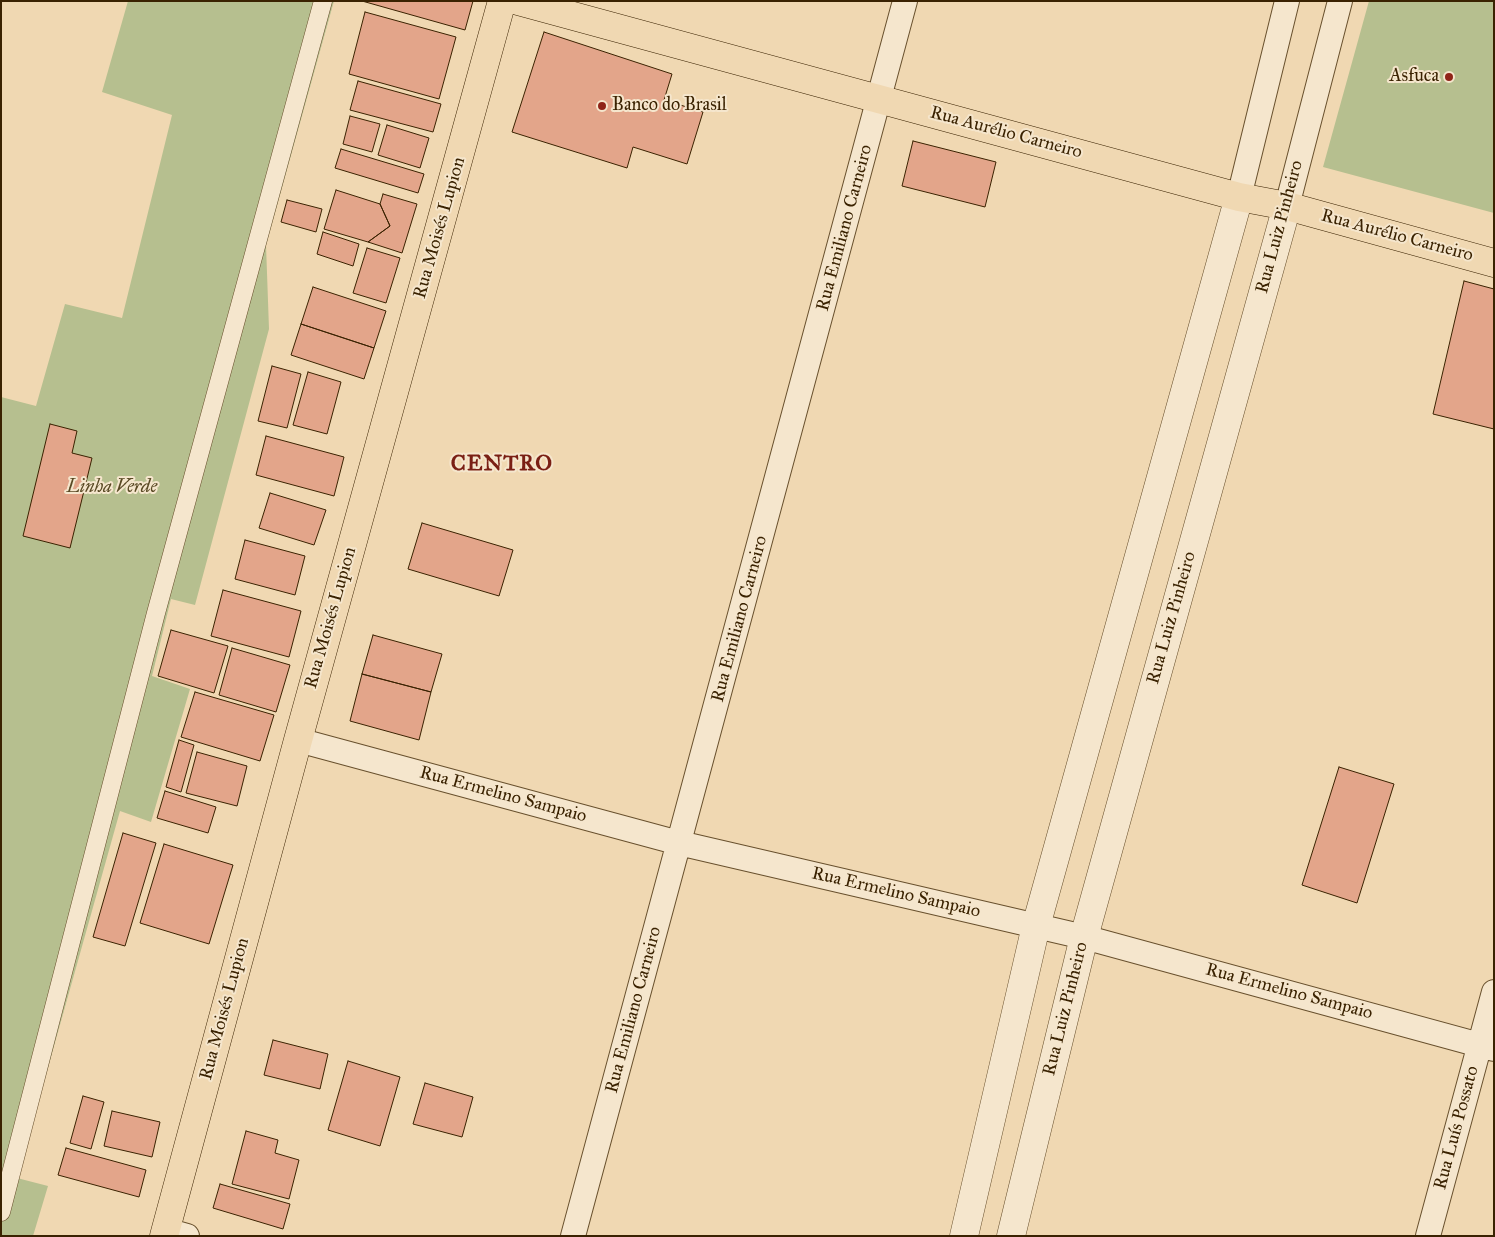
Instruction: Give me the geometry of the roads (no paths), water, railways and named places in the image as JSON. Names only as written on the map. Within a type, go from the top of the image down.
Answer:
[{"type":"main road","name":"Rua Moisés Lupion","points":[[172,1234],[298,740],[502,1]]},
{"type":"main road","name":"Rua Aurélio Carneiro","points":[[518,1],[1239,197],[1287,206],[1494,263]]},
{"type":"street","points":[[1,1212],[156,613],[323,1]]},
{"type":"street","name":"Rua Emiliano Carneiro","points":[[572,1236],[680,843],[905,1]]},
{"type":"street","points":[[964,1236],[1036,926],[1239,197],[1287,1]]},
{"type":"street","name":"Rua Luiz Pinheiro","points":[[1011,1236],[1084,937],[1287,206],[1340,1]]},
{"type":"street","name":"Rua Ermelino Sampaio","points":[[298,740],[680,843],[1084,937],[1487,1046]]},
{"type":"street","name":"Rua Luís Possato","points":[[1428,1236],[1487,1046],[1494,992]]},
{"type":"place","name":"Asfuca","points":[[1449,77]]},
{"type":"place","name":"Banco do Brasil","points":[[602,106]]},
{"type":"district","name":"CENTRO","points":[[502,465]]},
{"type":"park label","name":"Linha Verde","points":[[112,488]]}]
